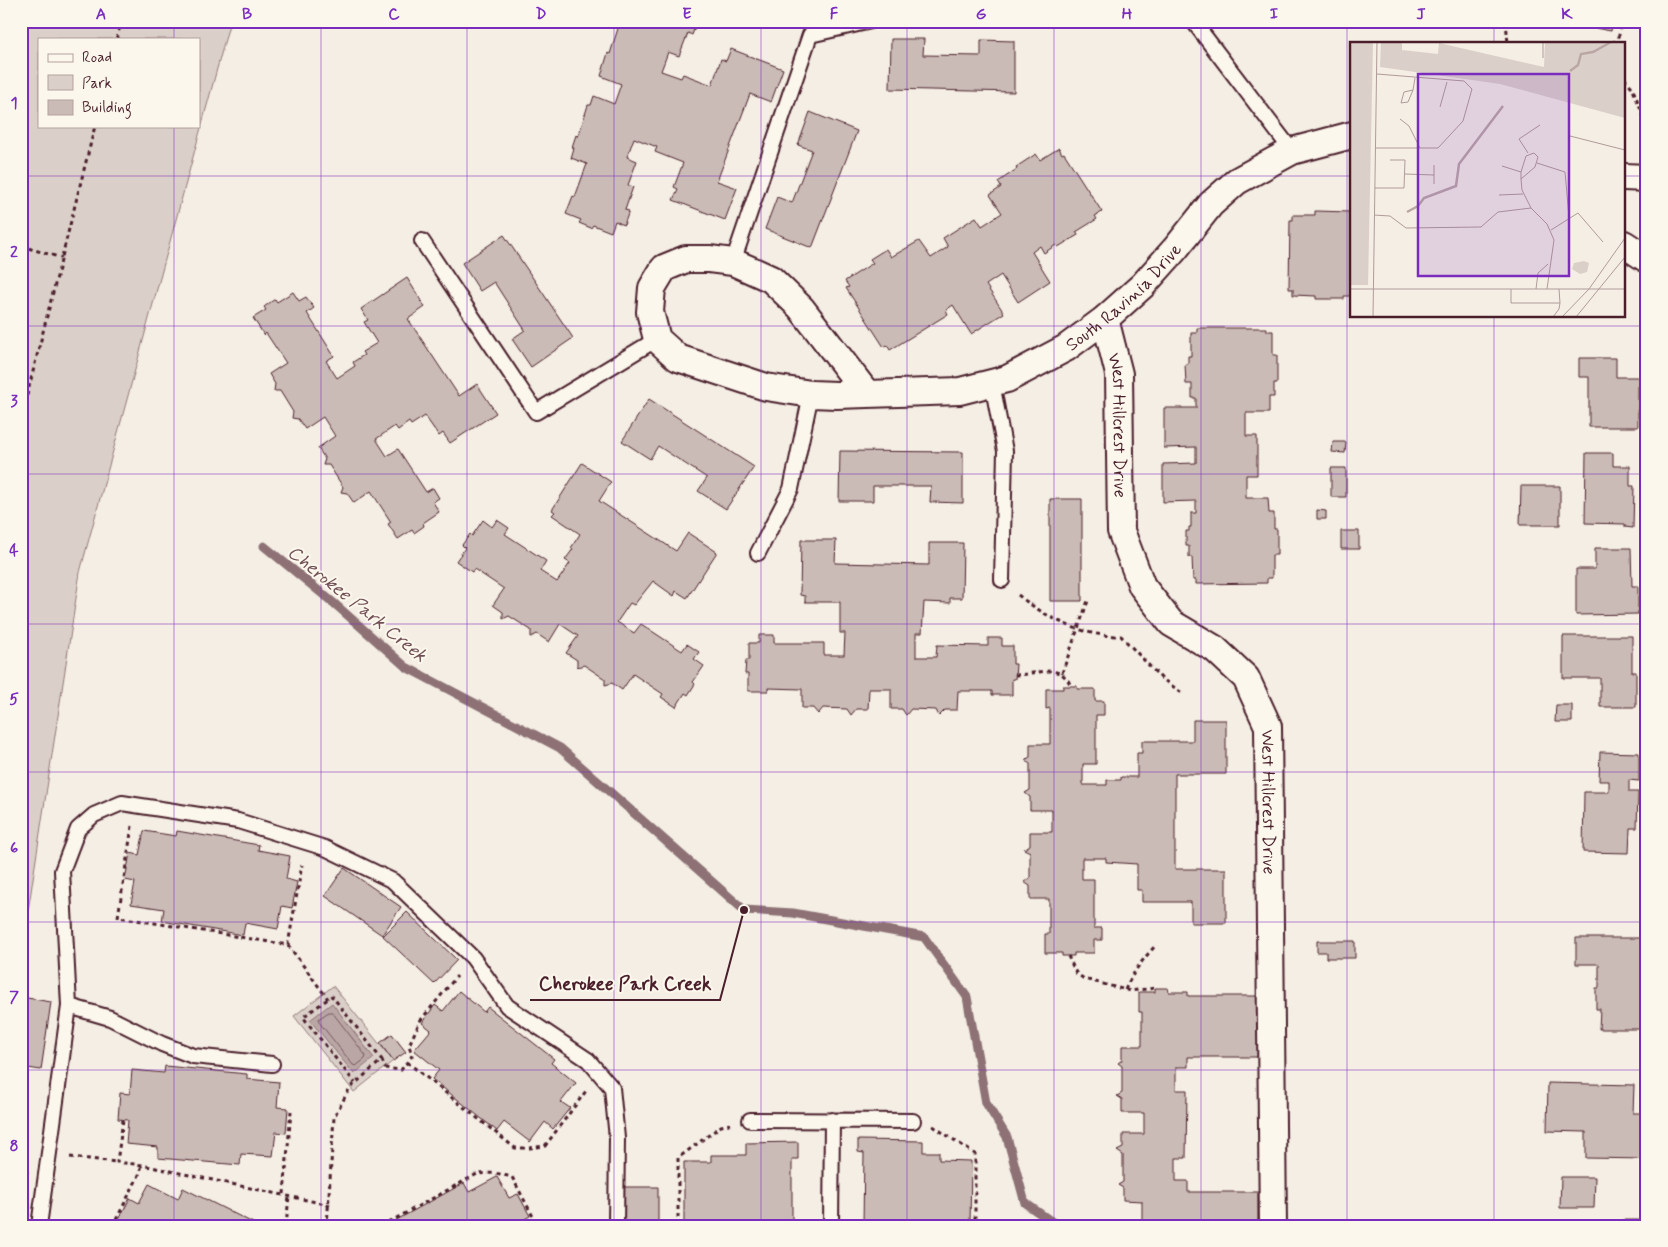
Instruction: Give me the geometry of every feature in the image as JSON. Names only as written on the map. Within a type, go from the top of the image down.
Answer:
[{"type":"street","name":"South Ravinia Drive","points":[[657,339],[678,358],[766,387],[811,394],[960,391],[1007,379],[1066,348],[1105,319],[1143,285],[1211,204],[1237,181],[1292,152],[1350,136]]},
{"type":"street","points":[[1626,177],[1647,178]]},
{"type":"street","points":[[1626,245],[1647,259]]},
{"type":"street","points":[[657,339],[650,312],[652,288],[664,268],[686,259],[733,262],[771,279],[801,308],[867,394]]},
{"type":"street","name":"West Hillcrest Drive","points":[[1105,319],[1119,374],[1120,531],[1142,586],[1171,623],[1215,649],[1246,678],[1268,726],[1273,1226]]},
{"type":"lane","points":[[733,262],[810,35],[871,21]]},
{"type":"lane","points":[[1193,21],[1292,152]]},
{"type":"lane","points":[[422,241],[536,412],[657,339]]},
{"type":"lane","points":[[992,383],[1005,451],[1002,580]]},
{"type":"lane","points":[[758,553],[791,489],[811,394]]},
{"type":"lane","points":[[39,1226],[69,1006],[62,871],[78,829],[94,815],[122,803],[238,821],[325,848],[393,881],[473,958],[507,1006],[588,1060],[612,1088],[617,1138],[616,1226]]},
{"type":"lane","points":[[69,1006],[110,1018],[162,1044],[193,1056],[272,1064]]},
{"type":"lane","points":[[750,1120],[913,1121]]},
{"type":"lane","points":[[831,1226],[832,1120]]},
{"type":"path","points":[[117,38],[121,21]]},
{"type":"path","points":[[1506,21],[1508,42]]},
{"type":"path","points":[[1614,42],[1619,35],[1622,21]]},
{"type":"path","points":[[1626,80],[1632,87],[1647,125]]},
{"type":"path","points":[[21,419],[94,128]]},
{"type":"path","points":[[21,246],[62,258]]},
{"type":"path","points":[[1002,580],[1032,606],[1057,620],[1078,629],[1103,636],[1120,636],[1161,678],[1182,693]]},
{"type":"path","points":[[1062,674],[1089,598]]},
{"type":"path","points":[[1015,675],[1055,670],[1068,679],[1071,686]]},
{"type":"path","points":[[136,805],[118,916],[288,946],[328,999]]},
{"type":"path","points":[[288,946],[306,842]]},
{"type":"path","points":[[1124,990],[1142,959],[1156,945]]},
{"type":"path","points":[[1068,956],[1076,973],[1084,979],[1130,991],[1155,988]]},
{"type":"path","points":[[355,1084],[302,1017],[332,996],[382,1060],[385,1068],[400,1070],[412,1056],[409,1045],[420,1021],[473,958]]},
{"type":"path","points":[[328,1226],[334,1117],[350,1088],[382,1060]]},
{"type":"path","points":[[407,1062],[515,1148],[544,1146],[598,1072]]},
{"type":"path","points":[[284,1194],[291,1111]]},
{"type":"path","points":[[117,1162],[123,1120]]},
{"type":"path","points":[[678,1226],[678,1158],[721,1126],[750,1120]]},
{"type":"path","points":[[913,1121],[936,1126],[975,1154],[975,1226]]},
{"type":"path","points":[[94,1160],[142,1166],[330,1205]]},
{"type":"path","points":[[116,1220],[142,1166]]},
{"type":"path","points":[[382,1226],[477,1174],[495,1173],[512,1177],[538,1226]]},
{"type":"path","points":[[286,1226],[289,1196]]},
{"type":"green space","points":[[21,21],[230,21],[80,572],[21,957]]},
{"type":"green space","points":[[333,986],[393,1061],[354,1092],[294,1016]]},
{"type":"water","points":[[332,1003],[374,1058],[354,1074],[310,1020]]},
{"type":"building","points":[[623,21],[697,21],[692,35],[688,33],[679,56],[668,52],[661,71],[681,78],[683,74],[712,85],[721,59],[726,61],[731,49],[783,69],[771,102],[750,94],[717,181],[737,188],[725,220],[673,200],[678,189],[674,187],[683,163],[655,152],[657,147],[634,138],[627,157],[637,161],[628,185],[633,187],[625,210],[629,211],[624,225],[615,221],[611,232],[593,225],[591,228],[579,223],[581,220],[566,214],[573,196],[575,197],[587,164],[571,158],[574,148],[572,147],[576,135],[578,137],[588,105],[591,105],[594,96],[614,104],[621,84],[601,76],[620,22],[622,23]]},
{"type":"building","points":[[1545,21],[1613,21],[1611,31],[1573,24],[1572,30],[1544,25]]},
{"type":"building","points":[[891,39],[924,39],[923,55],[981,56],[981,40],[1014,41],[1014,92],[890,89]]},
{"type":"building","points":[[810,112],[857,131],[812,248],[765,229],[777,197],[792,203],[812,150],[798,145]]},
{"type":"building","points":[[1059,148],[1102,212],[1095,216],[1097,219],[1076,232],[1078,235],[1058,247],[1056,245],[1044,253],[1040,246],[1032,252],[1050,281],[1018,302],[1001,275],[986,285],[1004,313],[971,334],[953,305],[946,310],[948,314],[890,350],[887,345],[884,347],[846,288],[849,287],[845,281],[873,263],[870,259],[886,249],[891,257],[919,241],[931,258],[948,247],[943,238],[976,217],[982,226],[1002,213],[990,195],[1001,187],[998,182],[1036,154],[1040,160]]},
{"type":"building","points":[[1315,211],[1350,212],[1350,296],[1344,296],[1344,299],[1316,299],[1316,296],[1293,295],[1293,289],[1289,289],[1290,220],[1293,220],[1293,215],[1315,215]]},
{"type":"building","points":[[504,235],[573,338],[531,367],[512,339],[525,330],[494,282],[480,291],[462,263]]},
{"type":"building","points":[[407,278],[425,307],[408,319],[459,396],[477,384],[496,413],[450,443],[443,433],[439,436],[425,416],[411,425],[409,422],[398,430],[395,426],[376,439],[387,456],[398,449],[426,492],[433,488],[439,498],[433,502],[439,512],[423,523],[424,526],[414,533],[412,530],[398,539],[388,524],[391,522],[371,491],[354,503],[347,493],[341,492],[343,487],[329,465],[323,465],[325,459],[318,448],[335,436],[323,417],[305,429],[298,419],[292,418],[293,412],[280,391],[274,391],[275,384],[269,374],[286,363],[266,333],[264,335],[253,318],[266,310],[264,307],[275,299],[277,302],[293,292],[299,301],[306,297],[314,308],[307,313],[334,356],[326,361],[337,378],[355,366],[353,362],[364,355],[362,352],[377,343],[364,322],[368,320],[361,309]]},
{"type":"building","points":[[1197,328],[1267,328],[1267,331],[1273,331],[1273,355],[1277,355],[1277,383],[1274,383],[1274,397],[1269,397],[1269,413],[1246,413],[1246,436],[1257,436],[1257,475],[1246,475],[1246,498],[1268,498],[1269,513],[1274,513],[1274,529],[1277,529],[1277,555],[1272,555],[1272,578],[1267,578],[1267,583],[1196,584],[1196,580],[1193,580],[1192,557],[1189,557],[1189,546],[1186,546],[1186,531],[1189,531],[1189,527],[1191,527],[1191,513],[1196,513],[1196,501],[1163,502],[1163,464],[1196,463],[1196,447],[1164,448],[1164,408],[1196,408],[1196,398],[1192,398],[1192,384],[1186,384],[1185,364],[1188,364],[1188,356],[1191,356],[1191,333],[1197,333]]},
{"type":"building","points":[[1579,358],[1616,358],[1616,377],[1638,377],[1638,427],[1589,427],[1589,377],[1579,377]]},
{"type":"building","points":[[649,399],[754,467],[726,509],[698,491],[707,478],[658,446],[650,459],[622,441]]},
{"type":"building","points":[[1333,442],[1346,442],[1345,453],[1332,452]]},
{"type":"building","points":[[840,451],[963,452],[963,503],[930,502],[931,486],[873,486],[873,501],[839,501]]},
{"type":"building","points":[[1586,453],[1613,453],[1613,466],[1630,466],[1630,486],[1634,486],[1633,528],[1625,527],[1625,524],[1585,523]]},
{"type":"building","points":[[582,463],[611,482],[599,501],[676,551],[688,533],[717,552],[687,598],[676,591],[674,596],[653,581],[634,605],[630,603],[617,622],[634,633],[641,624],[682,651],[687,644],[699,652],[694,659],[704,666],[693,682],[695,684],[688,695],[685,693],[676,707],[661,697],[663,694],[633,674],[622,690],[612,683],[605,685],[605,679],[584,665],[577,667],[577,660],[566,653],[578,636],[560,624],[549,642],[537,634],[531,637],[531,630],[509,616],[503,619],[503,612],[493,605],[504,589],[474,569],[472,572],[456,561],[465,548],[462,545],[470,534],[472,536],[483,520],[492,527],[497,520],[509,528],[505,534],[546,561],[540,571],[557,582],[570,563],[565,560],[580,534],[552,515],[555,512],[552,510]]},
{"type":"building","points":[[1331,468],[1346,468],[1346,497],[1331,497]]},
{"type":"building","points":[[1521,486],[1560,486],[1560,525],[1520,525]]},
{"type":"building","points":[[1050,499],[1082,499],[1082,601],[1050,601]]},
{"type":"building","points":[[1317,510],[1326,511],[1326,519],[1317,519]]},
{"type":"building","points":[[1341,531],[1359,531],[1359,549],[1341,549]]},
{"type":"building","points":[[801,540],[836,540],[835,563],[929,565],[929,543],[963,543],[962,598],[950,598],[950,603],[924,602],[922,633],[916,633],[916,657],[936,657],[937,645],[988,646],[988,638],[1002,638],[1002,646],[1013,646],[1013,664],[1016,664],[1015,679],[1012,679],[1012,695],[992,695],[992,691],[958,691],[957,710],[945,710],[939,716],[936,710],[911,709],[906,715],[902,709],[891,709],[891,689],[869,689],[868,709],[856,709],[851,715],[847,709],[823,708],[818,714],[813,708],[802,708],[802,689],[768,688],[768,691],[748,691],[748,674],[745,674],[746,660],[749,660],[749,643],[759,643],[759,635],[774,635],[774,643],[824,643],[824,655],[844,655],[845,633],[840,633],[840,602],[805,602],[805,596],[800,595]]},
{"type":"building","points":[[1595,548],[1631,548],[1632,586],[1638,586],[1638,614],[1576,615],[1576,569],[1595,569]]},
{"type":"building","points":[[1563,636],[1632,636],[1632,672],[1636,672],[1636,707],[1600,707],[1600,678],[1563,678]]},
{"type":"building","points":[[1063,686],[1077,686],[1077,689],[1095,689],[1095,701],[1104,701],[1104,715],[1096,715],[1096,764],[1083,764],[1083,785],[1107,785],[1107,780],[1121,780],[1121,777],[1137,777],[1137,753],[1142,753],[1142,741],[1193,741],[1193,720],[1226,720],[1226,774],[1175,774],[1175,869],[1226,869],[1226,923],[1191,923],[1191,902],[1142,902],[1142,890],[1137,890],[1137,864],[1106,862],[1106,858],[1082,858],[1082,879],[1094,879],[1094,928],[1102,928],[1102,940],[1094,940],[1094,953],[1074,953],[1074,956],[1062,956],[1062,953],[1045,953],[1045,934],[1049,934],[1049,899],[1030,899],[1030,886],[1024,882],[1030,878],[1030,852],[1024,849],[1030,845],[1030,832],[1052,832],[1052,810],[1030,810],[1030,797],[1025,793],[1030,790],[1030,764],[1025,760],[1030,757],[1030,744],[1050,744],[1050,708],[1046,709],[1046,689],[1063,689]]},
{"type":"building","points":[[1556,705],[1572,705],[1572,722],[1555,722]]},
{"type":"building","points":[[1600,752],[1639,753],[1639,781],[1629,780],[1629,792],[1638,792],[1637,828],[1630,828],[1629,853],[1583,852],[1584,792],[1609,792],[1609,781],[1599,781]]},
{"type":"building","points":[[144,831],[176,836],[177,831],[259,845],[258,850],[290,856],[286,879],[297,882],[292,908],[282,906],[278,929],[245,923],[243,935],[162,921],[164,909],[131,904],[135,882],[125,880],[130,853],[139,855]]},
{"type":"building","points":[[344,868],[401,907],[382,935],[325,896]]},
{"type":"building","points":[[407,912],[457,960],[434,984],[383,936]]},
{"type":"building","points":[[1576,938],[1645,938],[1647,1024],[1644,1024],[1644,1029],[1599,1029],[1600,1009],[1596,1009],[1596,988],[1599,988],[1599,964],[1576,964]]},
{"type":"building","points":[[1317,941],[1355,941],[1355,958],[1326,958],[1326,952],[1317,952]]},
{"type":"building","points":[[1155,988],[1168,988],[1169,992],[1188,992],[1188,996],[1258,996],[1258,1057],[1188,1057],[1188,1067],[1176,1067],[1176,1090],[1187,1090],[1186,1158],[1176,1158],[1176,1181],[1188,1181],[1188,1192],[1258,1192],[1258,1226],[1142,1226],[1142,1201],[1123,1200],[1123,1188],[1118,1185],[1123,1182],[1123,1155],[1117,1151],[1123,1148],[1123,1134],[1144,1134],[1144,1113],[1122,1113],[1122,1099],[1117,1096],[1122,1093],[1122,1066],[1118,1063],[1122,1060],[1122,1046],[1142,1046],[1142,1012],[1139,1012],[1139,992],[1155,992]]},
{"type":"building","points":[[459,991],[484,1012],[488,1007],[554,1059],[551,1063],[576,1083],[561,1102],[570,1108],[553,1129],[545,1122],[530,1142],[504,1122],[497,1131],[432,1079],[439,1070],[414,1050],[431,1030],[422,1023],[435,1005],[443,1011]]},
{"type":"building","points":[[21,997],[51,1002],[41,1070],[21,1067]]},
{"type":"building","points":[[392,1034],[406,1052],[393,1061],[380,1043]]},
{"type":"building","points":[[165,1066],[247,1074],[247,1079],[279,1082],[277,1107],[288,1108],[286,1133],[276,1132],[273,1156],[241,1154],[240,1165],[158,1158],[158,1147],[126,1144],[128,1120],[118,1119],[120,1093],[130,1094],[132,1070],[164,1073]]},
{"type":"building","points":[[1548,1083],[1634,1085],[1633,1113],[1646,1113],[1646,1159],[1586,1158],[1586,1132],[1547,1131]]},
{"type":"building","points":[[858,1140],[923,1141],[923,1152],[939,1152],[939,1160],[971,1161],[970,1226],[863,1226],[864,1153],[858,1152]]},
{"type":"building","points":[[798,1142],[798,1159],[792,1159],[792,1226],[684,1226],[684,1162],[711,1162],[711,1155],[746,1155],[746,1143]]},
{"type":"building","points":[[21,1170],[28,1171],[21,1223]]},
{"type":"building","points":[[497,1177],[509,1198],[518,1194],[530,1216],[521,1221],[524,1226],[393,1226],[391,1223],[464,1183],[469,1192]]},
{"type":"building","points":[[1561,1177],[1595,1177],[1594,1208],[1560,1208]]},
{"type":"building","points":[[149,1184],[178,1199],[183,1188],[257,1225],[122,1226],[117,1223],[130,1198],[139,1203]]},
{"type":"building","points":[[624,1187],[658,1187],[658,1226],[624,1226]]},
{"type":"building","points":[[1622,1220],[1647,1220],[1647,1226],[1622,1226]]},
{"type":"waterway","name":"Cherokee Park Creek","points":[[264,546],[336,605],[406,667],[560,748],[744,910],[793,913],[924,937],[967,997],[986,1103],[1007,1137],[1025,1203],[1058,1226]]},
{"type":"place","name":"Cherokee Park Creek","points":[[744,910]]}]
